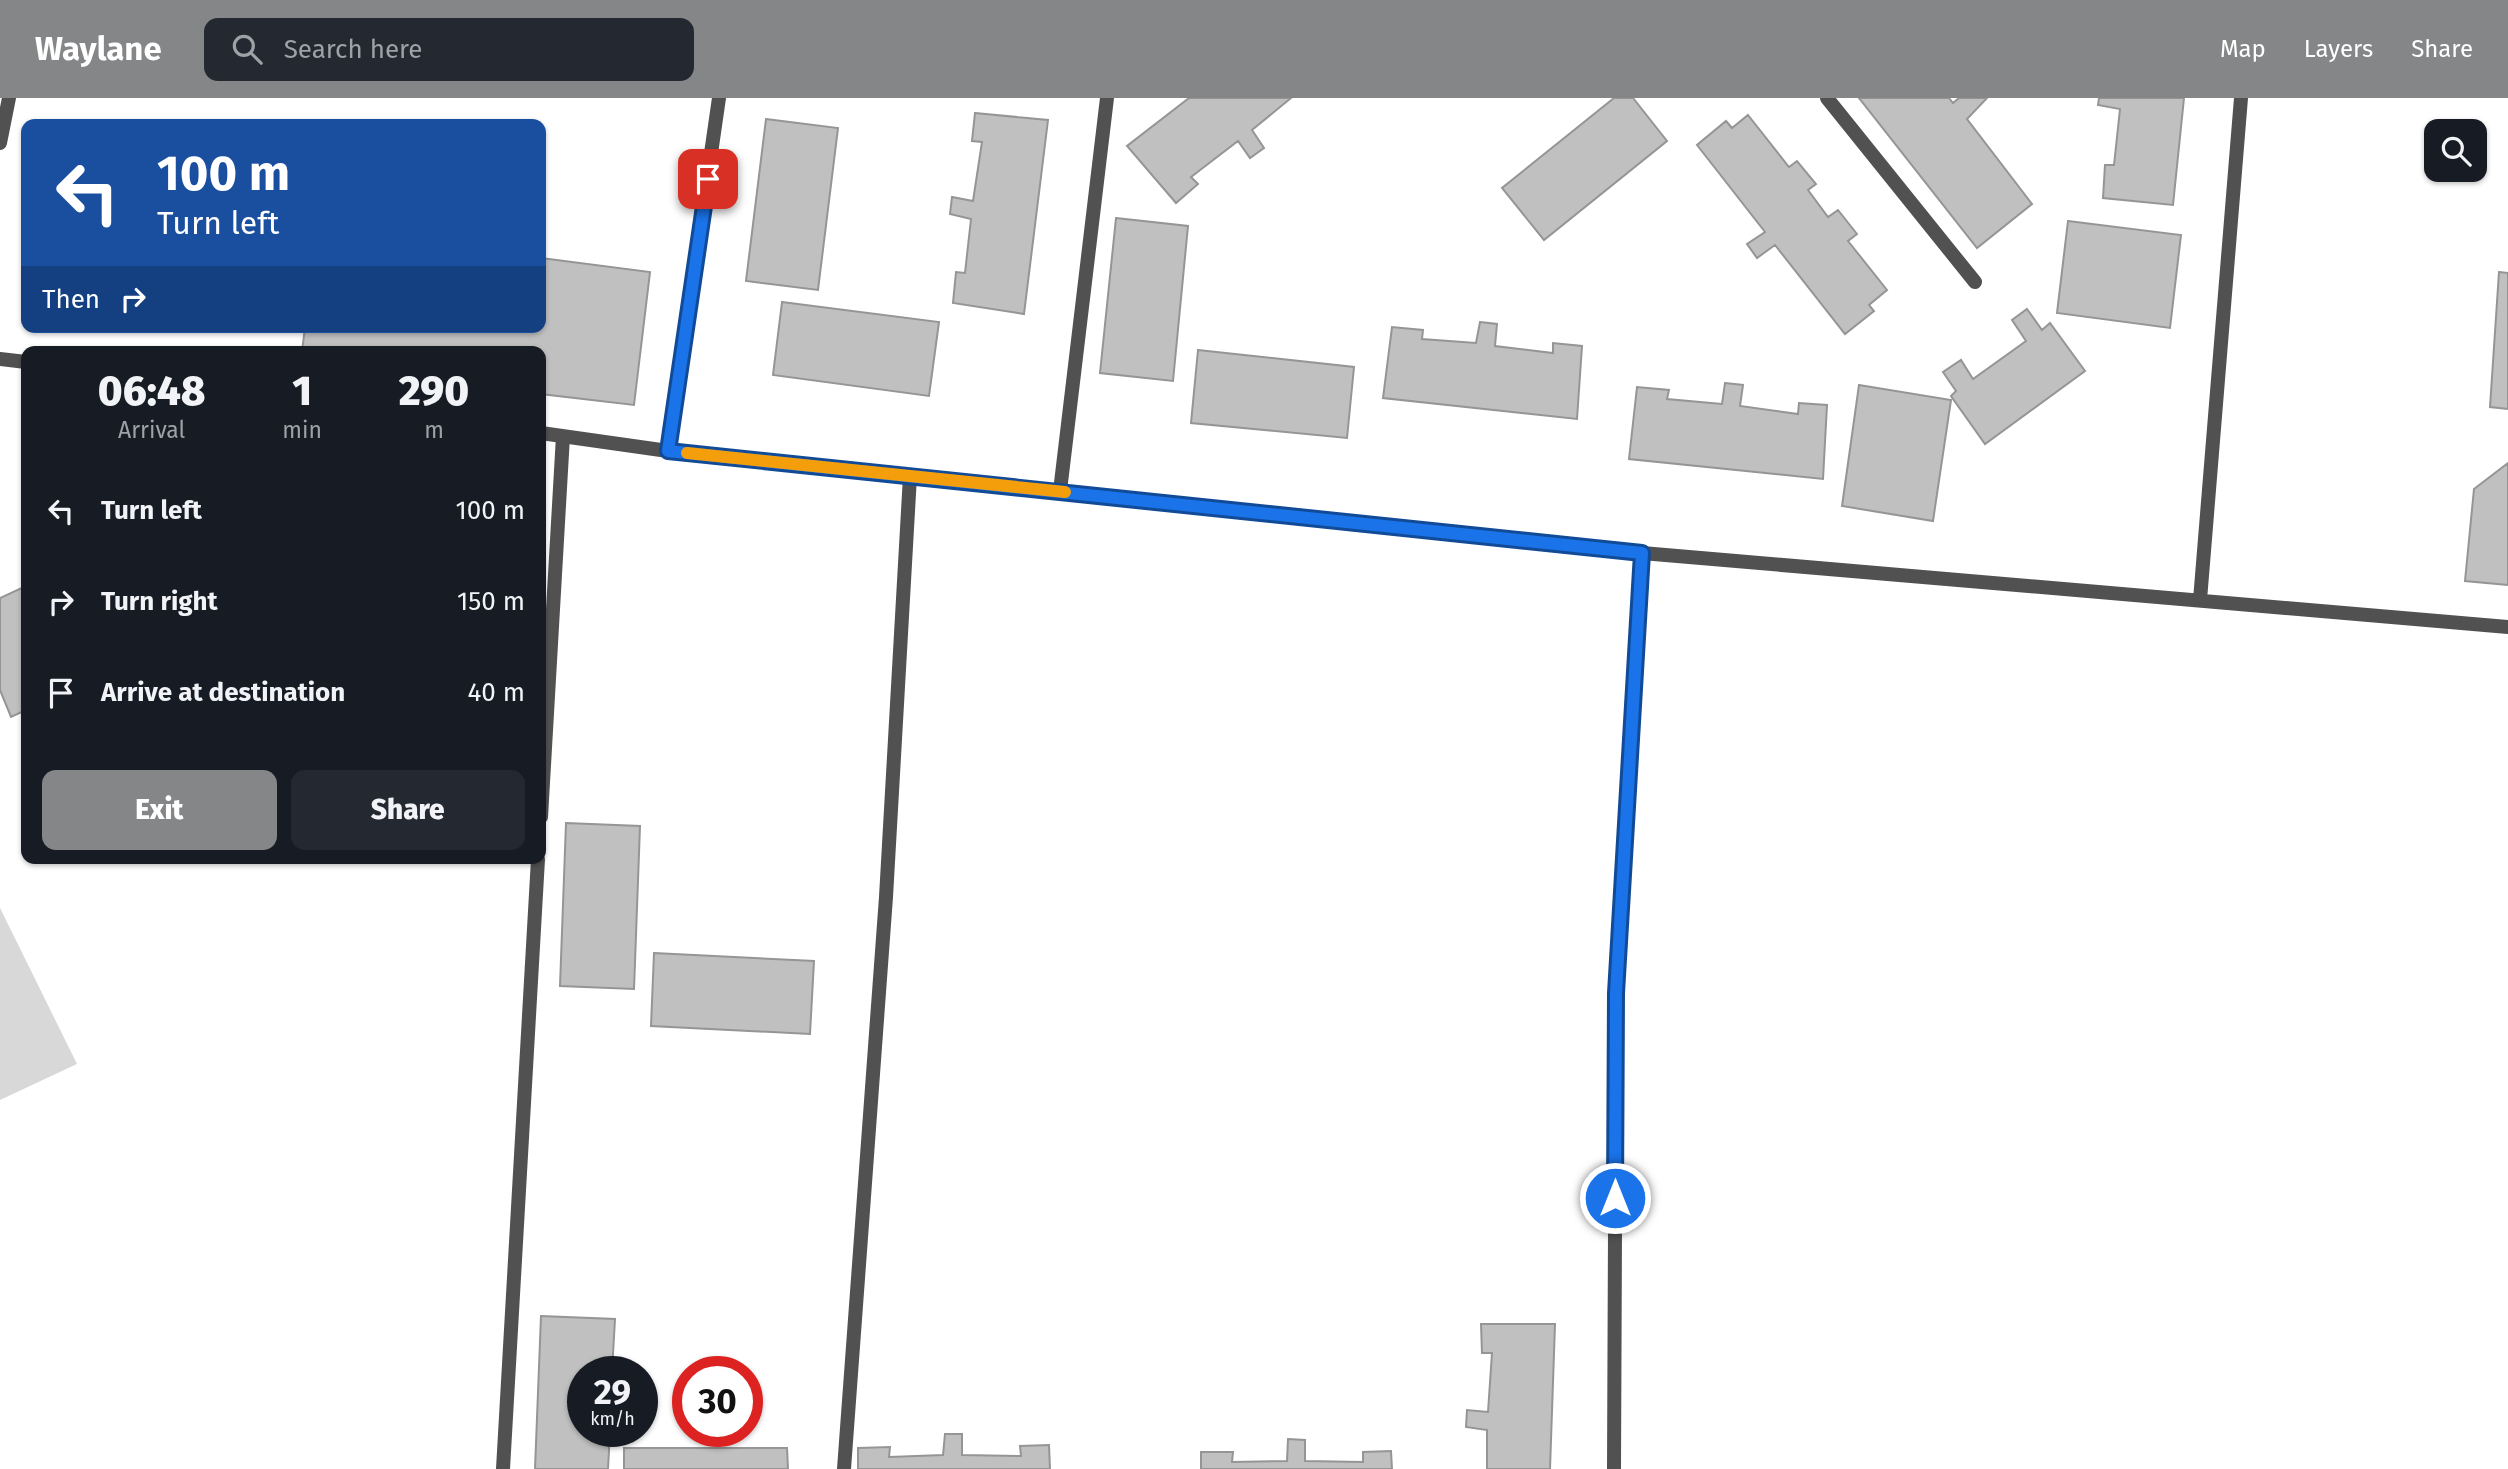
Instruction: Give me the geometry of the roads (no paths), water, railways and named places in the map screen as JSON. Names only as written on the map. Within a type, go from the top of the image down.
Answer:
[{"type":"street","points":[[0,143],[9,98]]},
{"type":"street","points":[[668,451],[719,98]]},
{"type":"street","points":[[1827,98],[1975,282]]},
{"type":"street","points":[[2200,600],[2241,98]]},
{"type":"street","points":[[1060,491],[1109,100]]},
{"type":"street","points":[[0,359],[21,361]]},
{"type":"street","points":[[546,434],[668,451],[1642,553],[2508,627]]},
{"type":"street","points":[[546,730],[563,436]]},
{"type":"street","points":[[844,1469],[886,897],[910,476]]},
{"type":"street","points":[[1614,1469],[1616,993],[1642,553]]},
{"type":"street","points":[[503,1469],[538,864]]}]
